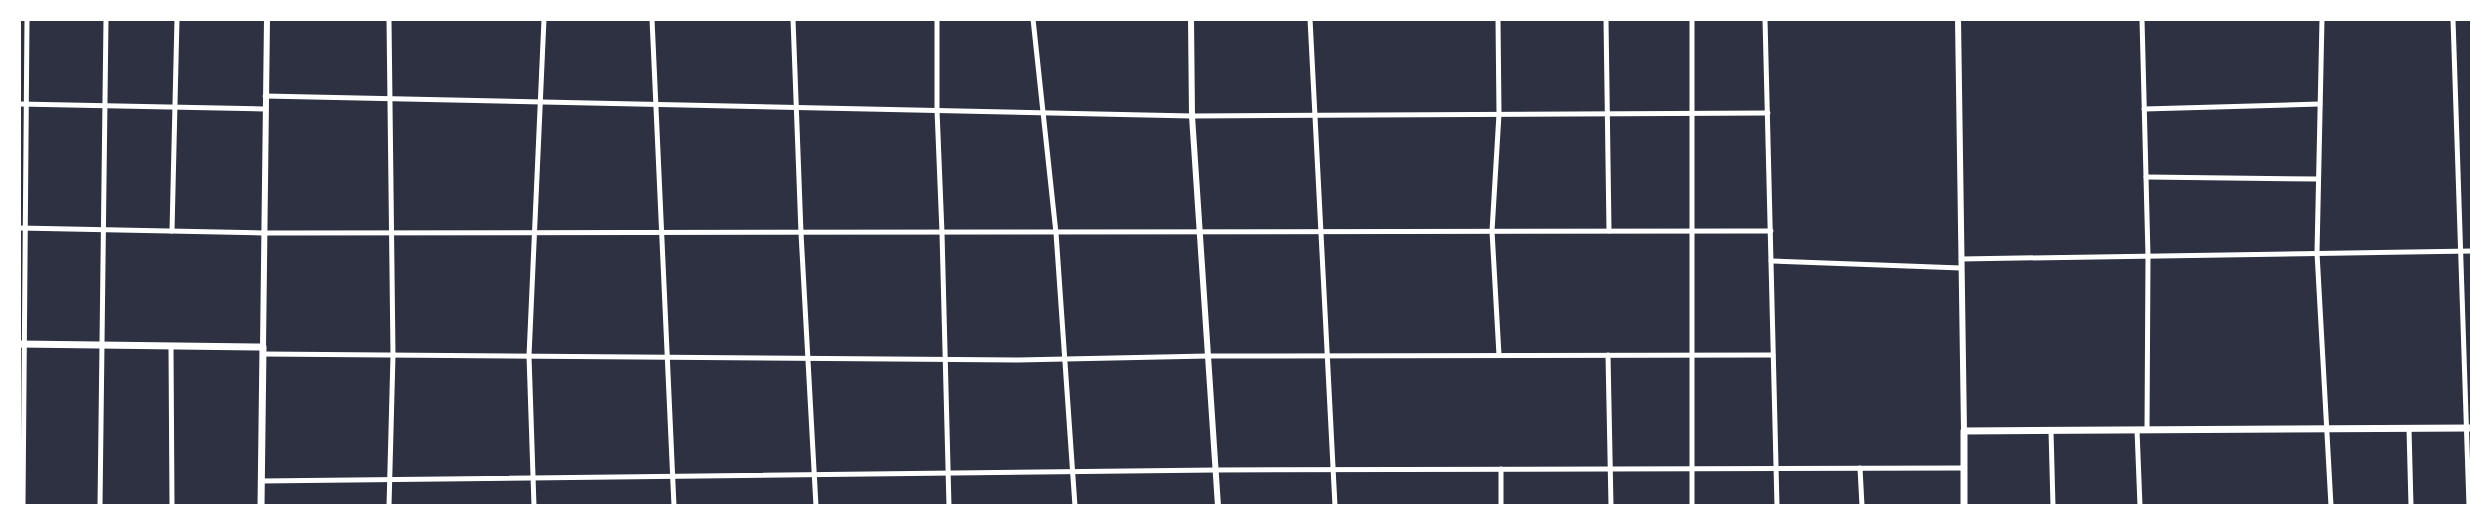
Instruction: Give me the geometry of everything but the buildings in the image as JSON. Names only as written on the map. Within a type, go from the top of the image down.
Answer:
[{"type":"main road","points":[[21,344],[263,350],[261,506]]},
{"type":"main road","points":[[1964,506],[1964,431],[2469,428]]},
{"type":"street","points":[[23,506],[21,344],[23,104],[27,19]]},
{"type":"street","points":[[100,506],[106,19]]},
{"type":"street","points":[[172,231],[177,19]]},
{"type":"street","points":[[267,19],[263,350],[393,355],[944,360],[1327,355],[1773,355]]},
{"type":"street","points":[[389,19],[393,355],[389,506]]},
{"type":"street","points":[[534,506],[530,356],[544,19]]},
{"type":"street","points":[[652,19],[674,506]]},
{"type":"street","points":[[793,19],[801,233],[816,506]]},
{"type":"street","points":[[937,19],[937,110],[949,506]]},
{"type":"street","points":[[1033,19],[1056,233],[1075,506]]},
{"type":"street","points":[[1191,19],[1192,116],[1218,506]]},
{"type":"street","points":[[1310,19],[1335,506]]},
{"type":"street","points":[[1497,19],[1499,114],[1492,231],[1499,355]]},
{"type":"street","points":[[1606,19],[1609,231]]},
{"type":"street","points":[[1692,19],[1692,506]]},
{"type":"street","points":[[1765,19],[1777,506]]},
{"type":"street","points":[[1958,19],[1964,431]]},
{"type":"street","points":[[2142,19],[2148,256],[2147,430]]},
{"type":"street","points":[[2322,19],[2316,253],[2331,506]]},
{"type":"street","points":[[2453,19],[2459,251],[2469,428],[2469,506]]},
{"type":"street","points":[[19,31],[27,31]]},
{"type":"street","points":[[265,96],[1192,116],[1768,113]]},
{"type":"street","points":[[23,104],[265,109]]},
{"type":"street","points":[[2144,109],[2320,104]]},
{"type":"street","points":[[2146,177],[2318,178]]},
{"type":"street","points":[[22,228],[263,233],[1770,231]]},
{"type":"street","points":[[1961,258],[2472,251]]},
{"type":"street","points":[[1771,261],[1961,268]]},
{"type":"street","points":[[171,346],[172,506]]},
{"type":"street","points":[[1608,355],[1611,506]]},
{"type":"street","points":[[2409,429],[2411,506]]},
{"type":"street","points":[[2137,430],[2140,506]]},
{"type":"street","points":[[2050,431],[2053,506]]},
{"type":"street","points":[[1860,468],[1862,506]]},
{"type":"street","points":[[261,481],[1333,469],[1963,468]]},
{"type":"street","points":[[1501,469],[1501,506]]}]
